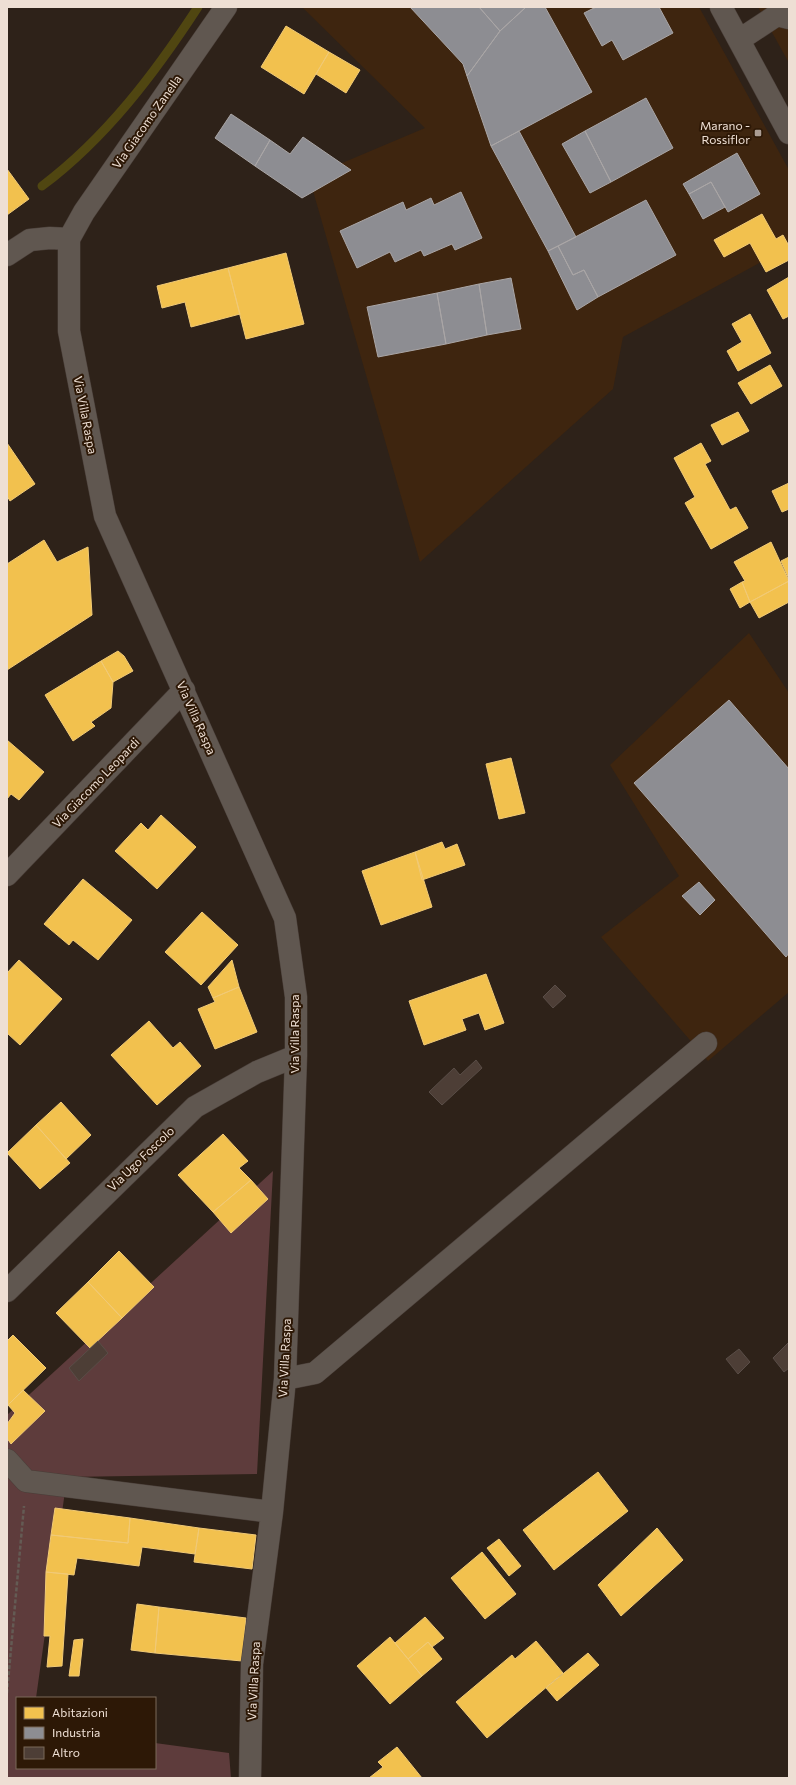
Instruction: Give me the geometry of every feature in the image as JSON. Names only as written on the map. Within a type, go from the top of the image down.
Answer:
[{"type":"street","name":"Via Giacomo Zanella","points":[[69,331],[70,239],[84,212],[226,7]]},
{"type":"street","points":[[721,7],[789,133]]},
{"type":"street","points":[[739,40],[781,14]]},
{"type":"street","points":[[7,255],[30,240],[50,238],[70,239]]},
{"type":"street","name":"Via Villa Raspa","points":[[69,331],[105,516],[285,918],[296,997],[296,1056],[285,1379],[272,1512],[252,1664],[250,1778]]},
{"type":"street","name":"Via Giacomo Leopardi","points":[[7,875],[184,690]]},
{"type":"street","points":[[285,1379],[315,1373],[706,1043]]},
{"type":"street","name":"Via Ugo Foscolo","points":[[7,1291],[195,1107],[257,1072],[296,1056]]},
{"type":"street","points":[[7,1460],[26,1481],[272,1512]]},
{"type":"path","points":[[7,1693],[26,1481]]},
{"type":"shaded area","points":[[302,7],[699,7],[789,170],[789,247],[623,337],[613,389],[420,562],[309,177],[425,128]]},
{"type":"shaded area","points":[[758,7],[789,7],[789,63]]},
{"type":"shaded area","points":[[749,633],[789,693],[789,992],[708,1061],[601,937],[679,876],[610,765]]},
{"type":"shaded area","points":[[273,1171],[257,1474],[67,1477],[36,1697],[16,1697],[16,1769],[156,1769],[156,1743],[229,1753],[231,1778],[7,1778],[7,1415]]},
{"type":"building: Abitazioni","points":[[286,26],[329,52],[304,94],[261,67]]},
{"type":"building: Abitazioni","points":[[329,52],[360,70],[346,93],[316,74]]},
{"type":"building: Abitazioni","points":[[7,169],[29,199],[7,215]]},
{"type":"building: Abitazioni","points":[[762,214],[776,239],[783,235],[789,246],[789,260],[766,272],[750,243],[724,257],[714,240]]},
{"type":"building: Abitazioni","points":[[286,253],[304,324],[246,339],[228,268]]},
{"type":"building: Abitazioni","points":[[228,268],[240,314],[191,327],[185,302],[162,308],[157,286]]},
{"type":"building: Abitazioni","points":[[789,277],[789,316],[783,319],[767,290]]},
{"type":"building: Abitazioni","points":[[750,314],[771,353],[738,371],[727,351],[742,342],[732,324]]},
{"type":"building: Abitazioni","points":[[770,365],[782,386],[751,404],[738,383]]},
{"type":"building: Abitazioni","points":[[738,412],[749,431],[722,445],[711,425]]},
{"type":"building: Abitazioni","points":[[7,443],[35,484],[10,501],[7,496]]},
{"type":"building: Abitazioni","points":[[701,443],[711,461],[705,464],[730,510],[736,507],[748,528],[711,549],[685,503],[695,497],[674,458]]},
{"type":"building: Abitazioni","points":[[789,483],[789,509],[782,512],[772,491]]},
{"type":"building: Abitazioni","points":[[44,540],[57,562],[88,547],[92,615],[7,670],[7,564]]},
{"type":"building: Abitazioni","points":[[771,542],[789,581],[750,602],[742,582],[745,581],[734,562]]},
{"type":"building: Abitazioni","points":[[789,557],[789,579],[781,561]]},
{"type":"building: Abitazioni","points":[[789,581],[789,602],[759,618],[750,602]]},
{"type":"building: Abitazioni","points":[[742,582],[750,602],[740,608],[730,589]]},
{"type":"building: Abitazioni","points":[[118,651],[124,656],[133,671],[113,682],[101,661]]},
{"type":"building: Abitazioni","points":[[101,661],[113,682],[111,708],[91,722],[95,726],[73,741],[45,695]]},
{"type":"building: Abitazioni","points":[[7,740],[44,772],[19,800],[11,794],[7,799]]},
{"type":"building: Abitazioni","points":[[511,758],[525,813],[499,819],[486,764]]},
{"type":"building: Abitazioni","points":[[161,815],[196,847],[157,889],[115,851],[141,823],[148,830]]},
{"type":"building: Abitazioni","points":[[442,842],[445,849],[457,844],[465,865],[422,880],[415,852]]},
{"type":"building: Abitazioni","points":[[415,852],[432,907],[381,925],[362,871]]},
{"type":"building: Abitazioni","points":[[83,879],[132,920],[98,960],[73,940],[69,945],[44,924]]},
{"type":"building: Abitazioni","points":[[202,912],[238,945],[201,985],[165,952]]},
{"type":"building: Abitazioni","points":[[19,960],[62,999],[20,1045],[7,1033],[7,973]]},
{"type":"building: Abitazioni","points":[[232,960],[239,987],[213,998],[208,987]]},
{"type":"building: Abitazioni","points":[[486,974],[504,1023],[485,1030],[479,1013],[462,1019],[466,1030],[424,1045],[409,1001]]},
{"type":"building: Abitazioni","points":[[239,987],[257,1032],[215,1049],[198,1009],[215,1002],[213,998]]},
{"type":"building: Abitazioni","points":[[149,1021],[173,1048],[180,1042],[201,1066],[157,1105],[111,1055]]},
{"type":"building: Abitazioni","points":[[61,1102],[91,1135],[66,1159],[36,1125]]},
{"type":"building: Abitazioni","points":[[36,1125],[70,1163],[40,1189],[7,1153]]},
{"type":"building: Abitazioni","points":[[223,1134],[248,1161],[239,1168],[251,1180],[213,1212],[178,1175]]},
{"type":"building: Abitazioni","points":[[251,1180],[268,1199],[231,1233],[213,1212]]},
{"type":"building: Abitazioni","points":[[119,1251],[154,1287],[122,1318],[88,1282]]},
{"type":"building: Abitazioni","points":[[88,1282],[122,1318],[90,1348],[56,1313]]},
{"type":"building: Abitazioni","points":[[13,1335],[46,1368],[8,1405],[7,1341]]},
{"type":"building: Abitazioni","points":[[23,1390],[45,1411],[11,1444],[7,1438],[7,1424],[15,1413],[8,1405]]},
{"type":"building: Abitazioni","points":[[598,1472],[628,1511],[554,1570],[523,1530]]},
{"type":"building: Abitazioni","points":[[55,1508],[130,1518],[128,1543],[51,1535]]},
{"type":"building: Abitazioni","points":[[130,1518],[199,1528],[195,1554],[142,1547],[139,1566],[77,1558],[74,1575],[46,1572],[51,1535],[128,1543]]},
{"type":"building: Abitazioni","points":[[199,1528],[256,1535],[252,1569],[194,1562]]},
{"type":"building: Abitazioni","points":[[657,1528],[683,1560],[621,1616],[598,1585]]},
{"type":"building: Abitazioni","points":[[499,1539],[521,1566],[509,1576],[487,1548]]},
{"type":"building: Abitazioni","points":[[482,1552],[516,1594],[485,1619],[451,1578]]},
{"type":"building: Abitazioni","points":[[46,1572],[68,1574],[62,1666],[47,1667],[50,1636],[44,1636]]},
{"type":"building: Abitazioni","points":[[137,1604],[159,1607],[155,1653],[131,1650]]},
{"type":"building: Abitazioni","points":[[159,1607],[246,1618],[242,1661],[155,1653]]},
{"type":"building: Abitazioni","points":[[425,1617],[444,1638],[432,1647],[428,1642],[408,1659],[395,1643]]},
{"type":"building: Abitazioni","points":[[390,1637],[422,1676],[390,1704],[357,1666]]},
{"type":"building: Abitazioni","points":[[83,1639],[79,1676],[69,1676],[74,1640]]},
{"type":"building: Abitazioni","points":[[536,1641],[563,1673],[487,1738],[456,1702],[512,1655],[515,1659]]},
{"type":"building: Abitazioni","points":[[428,1642],[442,1659],[422,1676],[408,1659]]},
{"type":"building: Abitazioni","points":[[588,1653],[599,1665],[557,1701],[546,1688]]},
{"type":"building: Abitazioni","points":[[397,1747],[422,1778],[369,1778],[383,1767],[378,1762]]},
{"type":"building: Industria","points":[[410,7],[479,7],[500,31],[467,76],[463,64]]},
{"type":"building: Industria","points":[[479,7],[526,7],[500,31]]},
{"type":"building: Industria","points":[[526,7],[545,7],[592,92],[491,146],[467,76],[500,31]]},
{"type":"building: Industria","points":[[596,7],[659,7],[673,33],[623,60],[612,40],[602,46],[584,13]]},
{"type":"building: Industria","points":[[646,98],[673,148],[611,182],[585,131]]},
{"type":"building: Industria","points":[[231,114],[270,140],[255,166],[215,138]]},
{"type":"building: Industria","points":[[519,131],[576,237],[548,251],[491,146]]},
{"type":"building: Industria","points":[[585,131],[611,182],[590,193],[562,144]]},
{"type":"building: Industria","points":[[303,137],[351,170],[302,198],[255,166],[270,140],[290,154]]},
{"type":"building: Industria","points":[[737,153],[760,194],[728,212],[711,182],[689,194],[683,184]]},
{"type":"building: Industria","points":[[711,182],[725,207],[703,219],[689,194]]},
{"type":"building: Industria","points":[[461,192],[482,238],[455,250],[452,244],[424,256],[421,250],[395,262],[390,252],[357,268],[340,231],[403,202],[406,210],[431,198],[434,205]]},
{"type":"building: Industria","points":[[646,200],[676,255],[598,297],[584,270],[573,275],[558,246]]},
{"type":"building: Industria","points":[[558,246],[573,275],[584,270],[598,297],[577,310],[548,251]]},
{"type":"building: Industria","points":[[511,278],[521,329],[487,335],[479,284]]},
{"type":"building: Industria","points":[[479,284],[487,335],[446,344],[437,293]]},
{"type":"building: Industria","points":[[437,293],[446,344],[378,357],[367,307]]},
{"type":"building: Industria","points":[[729,700],[789,769],[789,953],[786,957],[634,783]]},
{"type":"building: Industria","points":[[699,882],[715,900],[700,915],[682,896]]},
{"type":"building: Altro","points":[[555,985],[566,996],[553,1008],[543,997]]},
{"type":"building: Altro","points":[[476,1060],[482,1068],[442,1105],[429,1092],[454,1068],[460,1075]]},
{"type":"building: Altro","points":[[98,1341],[108,1353],[79,1381],[69,1368]]},
{"type":"building: Altro","points":[[789,1342],[789,1368],[784,1372],[773,1358]]},
{"type":"building: Altro","points":[[739,1349],[750,1362],[738,1374],[726,1359]]},
{"type":"waterway","points":[[42,186],[65,167],[108,126],[147,80],[182,32],[198,7]]},
{"type":"place","name":"Marano - Rossiflor","points":[[758,133]]}]
